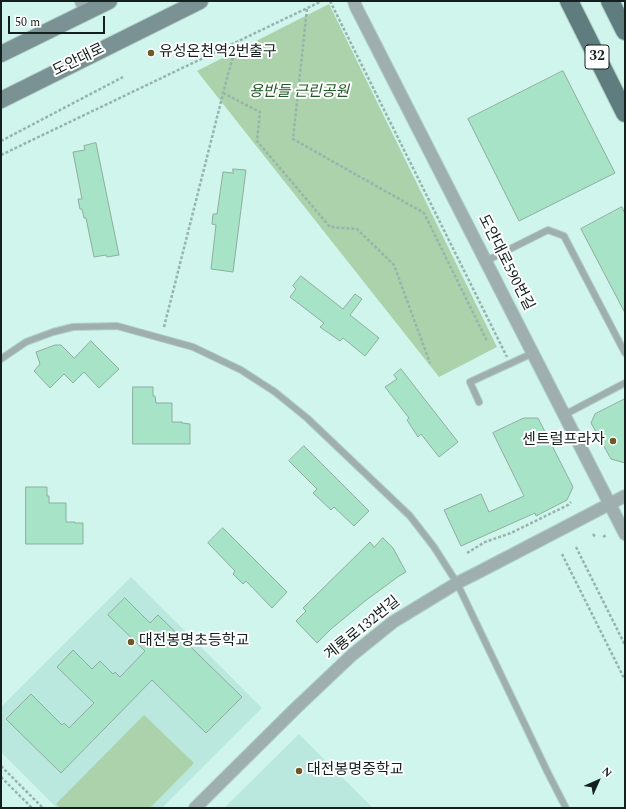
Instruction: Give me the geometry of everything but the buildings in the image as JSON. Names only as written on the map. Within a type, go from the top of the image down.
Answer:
[{"type":"main road","points":[[1,54],[83,6],[109,1]]},
{"type":"main road","name":"도안대로","points":[[1,100],[200,1]]},
{"type":"main road","name":"32","points":[[569,1],[625,113]]},
{"type":"main road","name":"32","points":[[610,1],[625,31]]},
{"type":"street","name":"도안대로590번길","points":[[354,3],[625,534]]},
{"type":"street","name":"계룡로132번길","points":[[196,808],[296,708],[352,655],[393,622],[456,583],[625,496]]},
{"type":"lane","points":[[486,260],[548,230],[564,236],[625,352]]},
{"type":"lane","points":[[1,358],[26,342],[66,328],[118,326],[192,347],[241,370],[275,392],[308,418],[410,516],[434,547],[456,583],[566,808]]},
{"type":"lane","points":[[479,402],[470,382],[532,353]]},
{"type":"lane","points":[[564,415],[625,383]]},
{"type":"path","points":[[1,155],[322,1]]},
{"type":"path","points":[[330,1],[507,357]]},
{"type":"path","points":[[307,9],[293,139],[424,213],[487,341]]},
{"type":"path","points":[[164,327],[223,93],[238,41]]},
{"type":"path","points":[[1,141],[123,78]]},
{"type":"path","points":[[223,93],[260,112],[257,141],[330,226],[357,229],[394,265],[430,362]]},
{"type":"path","points":[[467,553],[485,542],[511,533],[568,505],[571,502]]},
{"type":"path","points":[[593,534],[596,538]]},
{"type":"path","points":[[576,547],[625,645]]},
{"type":"path","points":[[562,554],[625,680]]},
{"type":"path","points":[[1,766],[43,808]]},
{"type":"path","points":[[1,777],[32,808]]},
{"type":"shaded area","name":"대전봉명초등학교","points":[[131,577],[262,708],[162,808],[57,808],[1,752],[1,707]]},
{"type":"shaded area","name":"대전봉명중학교","points":[[299,734],[373,808],[224,808]]},
{"type":"green space","name":"용반들 근린공원","points":[[329,4],[497,347],[439,377],[197,71]]},
{"type":"green space","points":[[144,715],[194,763],[150,808],[60,808],[56,804]]},
{"type":"place","name":"유성온천역2번출구","points":[[151,53]]},
{"type":"place","name":"센트럴프라자","points":[[613,441]]},
{"type":"place","name":"대전봉명초등학교","points":[[131,642]]},
{"type":"place","name":"대전봉명중학교","points":[[299,771]]}]
